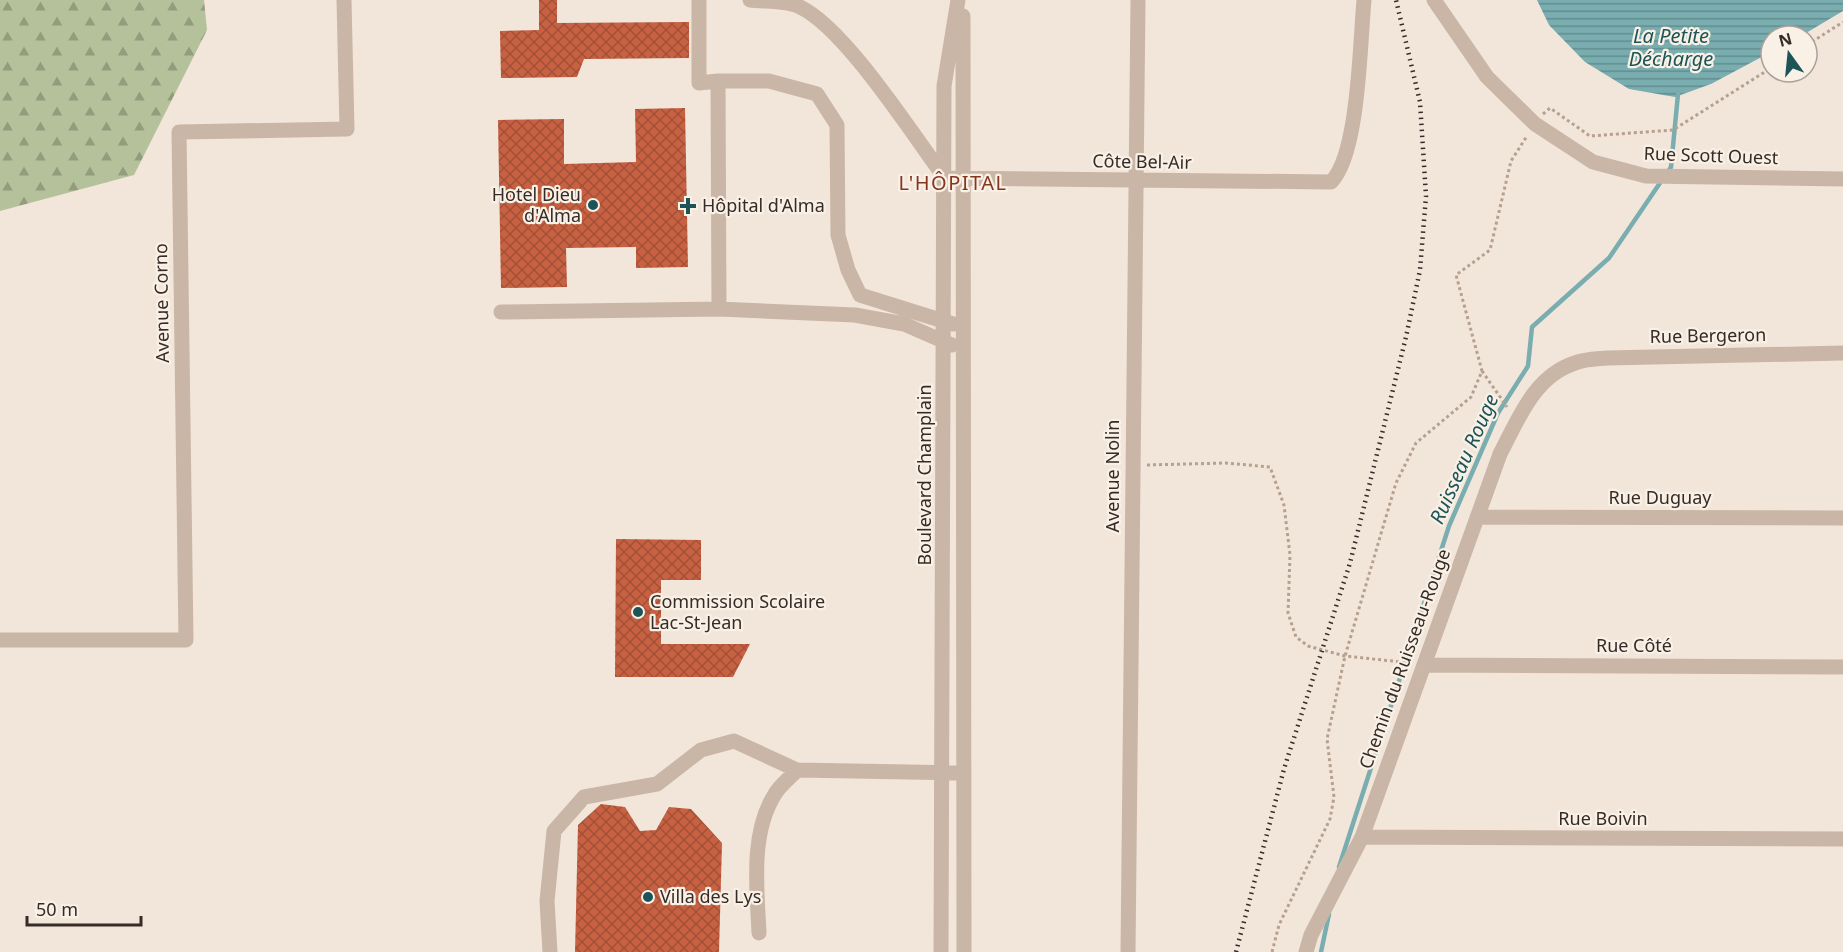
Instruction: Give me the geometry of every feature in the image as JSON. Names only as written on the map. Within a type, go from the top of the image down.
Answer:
[{"type":"street","name":"Avenue Corno","points":[[0,640],[186,640],[179,132],[346,129],[344,0]]},
{"type":"street","points":[[699,0],[699,83],[769,81],[818,94],[837,125],[838,235],[848,270],[860,295],[945,322],[965,326]]},
{"type":"street","points":[[750,0],[800,6],[830,30],[849,49],[945,178]]},
{"type":"street","name":"Boulevard Champlain","points":[[941,952],[945,343],[944,86],[958,0]]},
{"type":"street","points":[[963,0],[964,952]]},
{"type":"street","name":"Avenue Nolin","points":[[1128,952],[1138,0]]},
{"type":"street","name":"Côte Bel-Air","points":[[945,178],[1135,182],[1331,182],[1337,176],[1350,143],[1364,0]]},
{"type":"street","name":"Rue Scott Ouest","points":[[1434,0],[1487,77],[1534,124],[1593,162],[1646,176],[1843,179]]},
{"type":"street","points":[[718,81],[719,309]]},
{"type":"street","points":[[501,312],[719,309],[855,315],[904,324],[945,343],[965,347]]},
{"type":"street","name":"Rue Bergeron","points":[[1574,363],[1607,358],[1843,353]]},
{"type":"street","name":"Chemin du Ruisseau-Rouge","points":[[1306,952],[1311,935],[1362,837],[1500,454],[1517,421],[1544,381],[1574,363]]},
{"type":"street","name":"Rue Duguay","points":[[1477,517],[1843,519]]},
{"type":"street","name":"Rue Côté","points":[[1424,665],[1843,667]]},
{"type":"street","points":[[550,952],[547,902],[554,831],[584,797],[657,784],[700,750],[734,741],[797,770],[964,773]]},
{"type":"street","points":[[759,933],[757,877],[762,826],[775,794],[797,770]]},
{"type":"street","name":"Rue Boivin","points":[[1362,837],[1843,839]]},
{"type":"path","points":[[1819,37],[1843,22]]},
{"type":"path","points":[[1517,421],[1482,370],[1456,275],[1490,250],[1510,161],[1534,124],[1550,108],[1590,136],[1673,129],[1759,75]]},
{"type":"path","points":[[1272,952],[1279,925],[1330,819],[1334,797],[1327,739],[1344,656],[1396,483],[1416,443],[1471,397],[1482,370]]},
{"type":"path","points":[[1132,465],[1226,463],[1270,467],[1284,505],[1290,555],[1288,613],[1296,637],[1308,646],[1344,656],[1424,665]]},
{"type":"green space","points":[[0,0],[204,0],[207,30],[134,175],[0,211]]},
{"type":"water","name":"La Petite Décharge","points":[[1537,0],[1843,0],[1843,11],[1819,25],[1759,24],[1759,58],[1711,84],[1675,97],[1629,89],[1585,62],[1549,25]]},
{"type":"building","points":[[539,0],[557,0],[557,23],[689,22],[689,58],[584,59],[577,77],[501,78],[500,31],[539,30]]},
{"type":"building","name":"Hotel Dieu d'Alma","points":[[685,108],[688,267],[636,268],[636,247],[566,248],[567,287],[501,288],[498,120],[564,119],[564,164],[636,162],[635,109]]},
{"type":"building","name":"Commission Scolaire Lac-St-Jean","points":[[616,539],[701,540],[701,580],[661,580],[661,644],[750,644],[733,677],[615,677]]},
{"type":"building","name":"Villa des Lys","points":[[601,804],[625,807],[640,831],[656,830],[669,807],[691,809],[722,843],[719,952],[575,952],[578,825]]},
{"type":"waterway","name":"Ruisseau Rouge","points":[[1667,173],[1671,167],[1678,94]]},
{"type":"waterway","name":"Ruisseau Rouge","points":[[1339,867],[1449,526],[1498,413],[1528,366],[1532,327],[1609,258],[1662,180]]},
{"type":"waterway","name":"Ruisseau Rouge","points":[[1321,952],[1329,914]]},
{"type":"railway","points":[[1236,952],[1284,769],[1350,563],[1406,337],[1420,270],[1426,196],[1420,102],[1396,0]]},
{"type":"place","name":"Hotel Dieu d'Alma","points":[[593,205]]},
{"type":"place","name":"Hôpital d'Alma","points":[[688,206]]},
{"type":"place","name":"Commission Scolaire Lac-St-Jean","points":[[638,612]]},
{"type":"place","name":"Villa des Lys","points":[[648,897]]},
{"type":"district","name":"L'HÔPITAL","points":[[953,183]]}]
